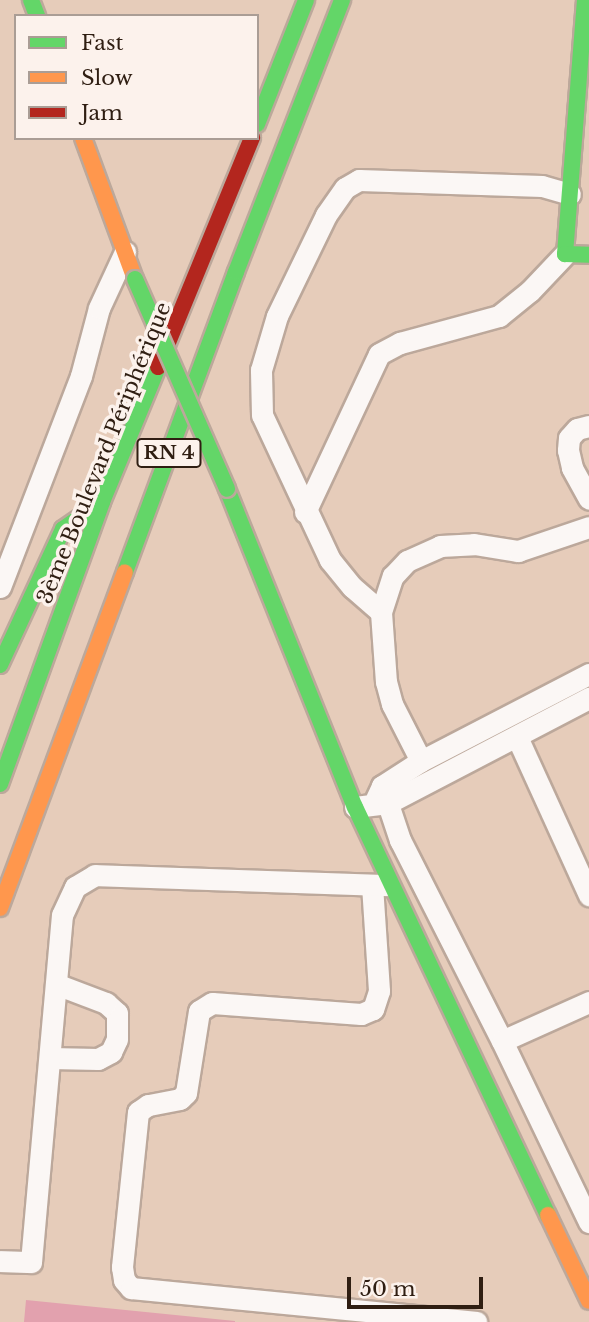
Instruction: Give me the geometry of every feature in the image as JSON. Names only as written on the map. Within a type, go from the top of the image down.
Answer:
[{"type":"main road","points":[[259,119],[306,0]]},
{"type":"main road","name":"RN 4","points":[[0,908],[236,272],[342,0]]},
{"type":"main road","points":[[585,0],[582,137],[570,194],[565,254],[589,255]]},
{"type":"main road","points":[[84,140],[135,279],[227,489],[375,800],[382,885],[589,1301]]},
{"type":"main road","name":"3ème Boulevard Périphérique","points":[[0,784],[102,502],[251,140]]},
{"type":"main road","points":[[0,665],[63,529],[102,502]]},
{"type":"street","points":[[381,612],[352,587],[330,560],[305,512],[262,415],[259,391],[261,370],[277,316],[326,215],[345,188],[359,180],[542,186],[570,194]]},
{"type":"street","points":[[0,587],[81,376],[99,308],[125,252]]},
{"type":"street","points":[[305,512],[379,354],[400,342],[499,316],[530,291],[565,254]]},
{"type":"street","points":[[589,426],[578,429],[569,438],[568,450],[581,490],[589,499]]},
{"type":"street","points":[[421,761],[392,704],[383,658],[381,612],[393,576],[408,561],[440,546],[474,544],[518,551],[589,527]]},
{"type":"street","points":[[375,800],[421,761],[589,674]]},
{"type":"street","points":[[375,800],[517,737],[589,698]]},
{"type":"street","points":[[517,737],[588,889]]},
{"type":"street","points":[[375,800],[400,840],[502,1041],[589,1222]]},
{"type":"street","points":[[0,1261],[31,1262],[62,915],[75,887],[95,875],[382,885],[379,991],[373,1009],[360,1014],[212,1003],[199,1012],[186,1093],[180,1100],[142,1107],[138,1112],[122,1267],[124,1280],[131,1288],[326,1315],[476,1322]]},
{"type":"street","points":[[50,1058],[98,1059],[111,1052],[117,1039],[117,1013],[106,1003],[56,984]]},
{"type":"street","points":[[502,1041],[589,1002]]},
{"type":"shaded area","points":[[26,1300],[235,1321],[235,1322],[24,1322]]},
{"type":"traffic: fast","points":[[31,0],[36,14]]},
{"type":"traffic: fast","points":[[259,119],[306,0]]},
{"type":"traffic: fast","points":[[125,572],[236,272],[342,0]]},
{"type":"traffic: fast","points":[[585,0],[565,254],[589,255]]},
{"type":"traffic: fast","points":[[135,279],[227,489]]},
{"type":"traffic: fast","points":[[0,784],[102,502],[158,367]]},
{"type":"traffic: fast","points":[[227,489],[355,807],[548,1215]]},
{"type":"traffic: fast","points":[[0,665],[63,529],[102,502]]},
{"type":"traffic: slow","points":[[84,140],[135,279]]},
{"type":"traffic: slow","points":[[0,908],[125,572]]},
{"type":"traffic: slow","points":[[548,1215],[589,1301]]},
{"type":"traffic: jam","points":[[158,367],[251,140]]}]
